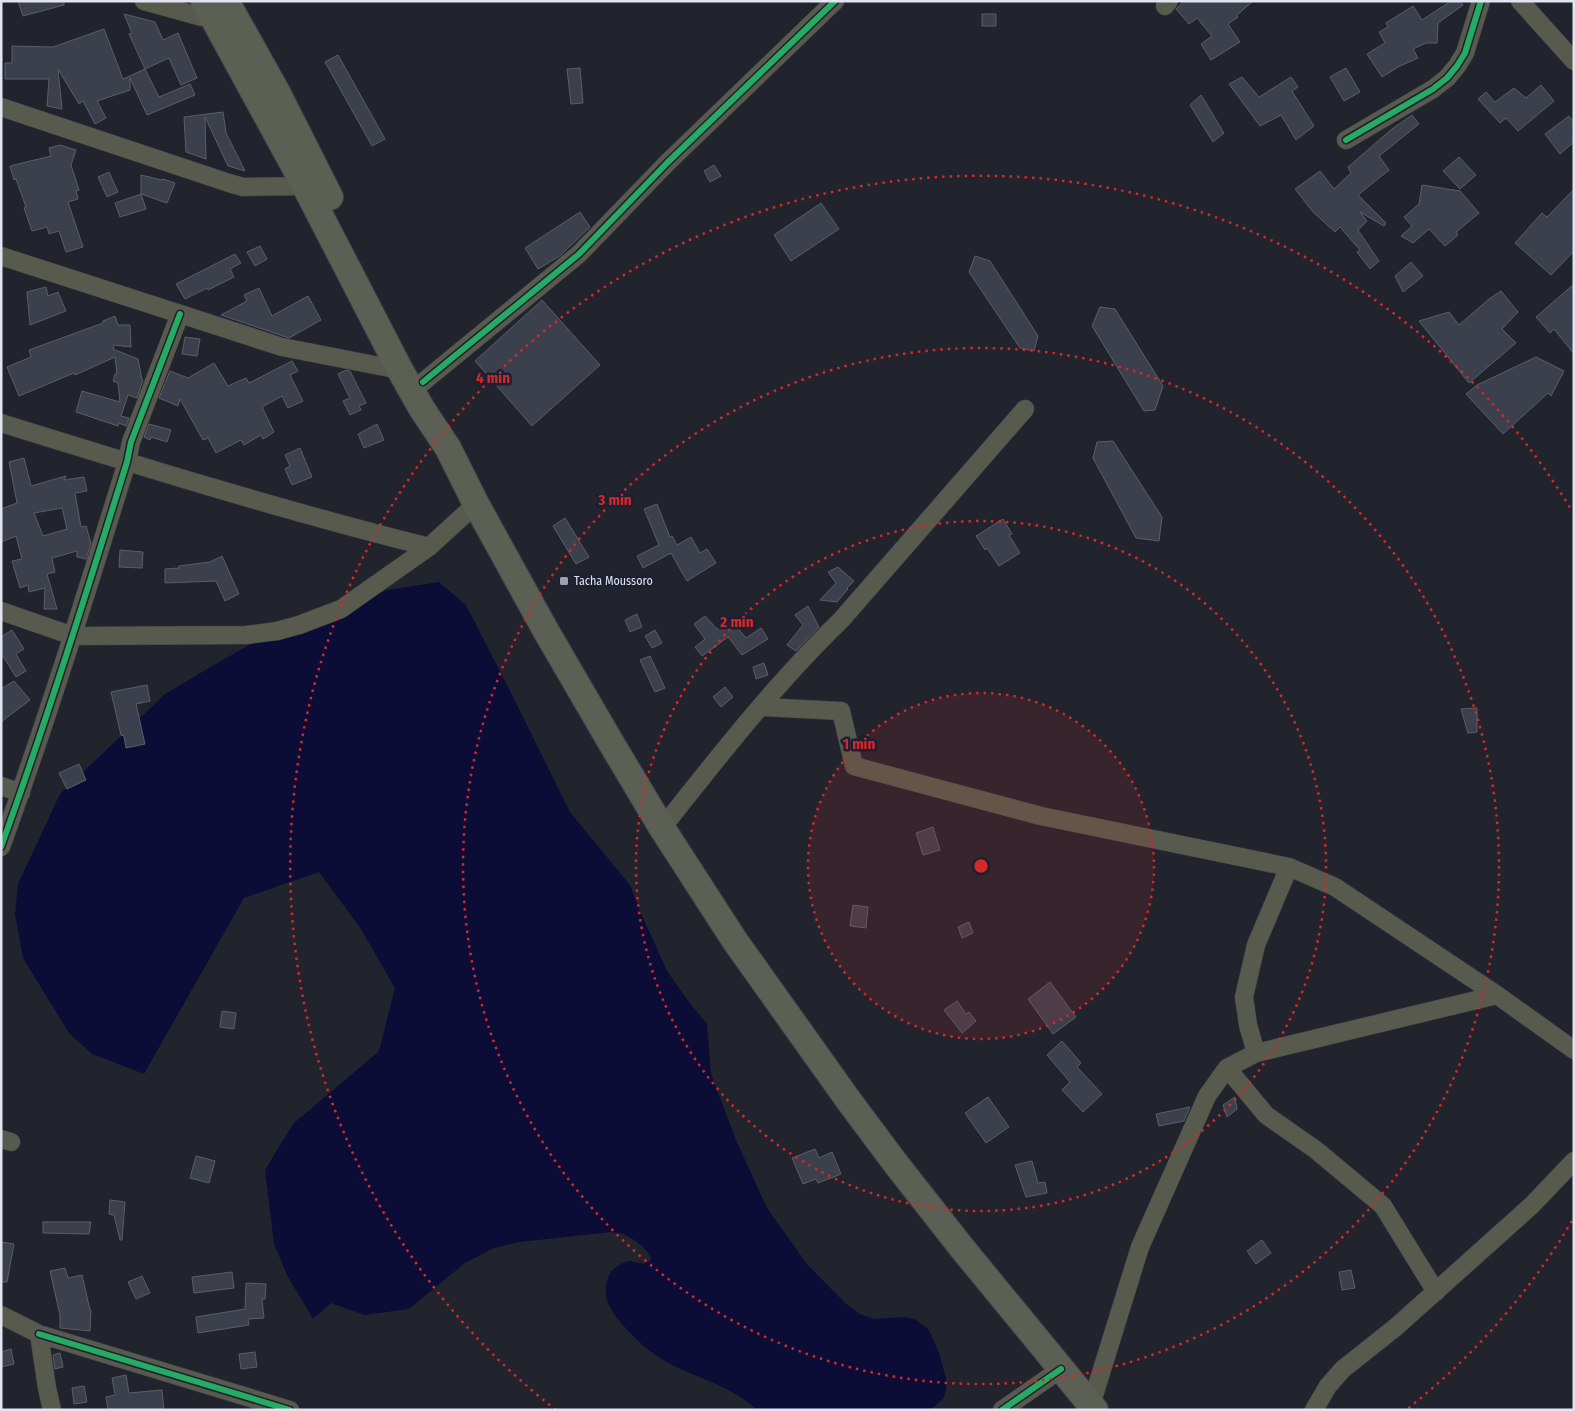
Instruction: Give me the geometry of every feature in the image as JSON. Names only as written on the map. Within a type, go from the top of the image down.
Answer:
[{"type":"highway","points":[[226,1],[277,92],[434,404],[448,448]]},
{"type":"highway","points":[[247,1],[265,47],[277,92]]},
{"type":"highway","points":[[204,12],[305,186],[400,370],[422,409],[448,448],[476,504],[551,640],[662,828],[735,941],[854,1109],[962,1248],[1093,1408]]},
{"type":"street","points":[[144,1],[204,12]]},
{"type":"street","points":[[423,382],[580,254],[668,163],[835,1]]},
{"type":"street","points":[[1346,140],[1433,90],[1447,78],[1465,53],[1481,1]]},
{"type":"street","points":[[1520,1],[1574,61]]},
{"type":"street","points":[[1,107],[243,187],[305,186]]},
{"type":"street","points":[[1,256],[282,347],[400,370]]},
{"type":"street","points":[[1,847],[73,636],[127,462],[131,442],[180,314]]},
{"type":"street","points":[[662,828],[732,740],[818,643],[842,619],[1025,409]]},
{"type":"street","points":[[1,423],[127,462],[372,533],[429,547]]},
{"type":"street","points":[[1,611],[73,636],[246,635],[276,631],[299,625],[342,609],[429,547],[476,504]]},
{"type":"street","points":[[761,707],[841,710],[854,766],[1041,816],[1289,867],[1335,887],[1497,995],[1574,1050]]},
{"type":"street","points":[[1,786],[21,793]]},
{"type":"street","points":[[1256,1053],[1248,1025],[1244,996],[1256,944],[1289,867]]},
{"type":"street","points":[[1093,1408],[1140,1247],[1207,1096],[1227,1068],[1256,1053],[1497,995]]},
{"type":"street","points":[[1227,1068],[1266,1115],[1316,1150],[1383,1206],[1436,1292]]},
{"type":"street","points":[[1314,1410],[1328,1386],[1343,1369],[1436,1292],[1532,1205],[1574,1160]]},
{"type":"street","points":[[1,1315],[39,1334],[290,1410]]},
{"type":"street","points":[[39,1334],[52,1410]]},
{"type":"street","points":[[1002,1410],[1061,1369]]},
{"type":"shaded area","points":[[439,582],[466,605],[570,812],[630,885],[667,971],[707,1024],[711,1074],[736,1140],[767,1208],[807,1264],[845,1303],[860,1314],[874,1319],[903,1317],[915,1319],[929,1330],[939,1353],[946,1378],[944,1398],[934,1407],[927,1410],[757,1410],[729,1390],[668,1363],[651,1352],[630,1333],[609,1305],[606,1298],[606,1286],[612,1270],[628,1261],[646,1263],[651,1259],[647,1251],[635,1241],[623,1234],[611,1232],[520,1242],[494,1248],[465,1263],[409,1309],[365,1315],[331,1303],[313,1319],[287,1275],[274,1244],[265,1170],[293,1124],[379,1051],[395,988],[359,926],[319,872],[244,898],[144,1074],[92,1054],[69,1033],[23,958],[15,914],[18,884],[60,794],[165,694],[256,641],[336,613],[387,590]]},
{"type":"building","points":[[18,1],[64,1],[64,5],[23,16]]},
{"type":"building","points":[[1184,1],[1253,1],[1236,16],[1238,17],[1228,24],[1240,42],[1211,60],[1201,44],[1212,36],[1197,18],[1189,24],[1176,9]]},
{"type":"building","points":[[1451,1],[1460,1],[1463,5],[1438,23],[1437,43],[1426,43],[1413,49],[1418,58],[1382,77],[1367,54],[1385,43],[1379,32],[1388,27],[1386,23],[1413,6],[1422,20]]},
{"type":"building","points":[[124,14],[155,22],[163,40],[178,33],[197,78],[181,85],[169,58],[145,69],[129,34],[132,33]]},
{"type":"building","points":[[982,14],[996,14],[996,26],[982,26]]},
{"type":"building","points":[[104,29],[123,79],[145,69],[159,97],[190,84],[195,95],[147,115],[130,78],[130,90],[97,101],[106,118],[95,124],[83,101],[79,104],[58,69],[62,109],[47,106],[49,79],[5,79],[5,63],[12,63],[12,46],[53,47]]},
{"type":"building","points":[[338,55],[385,139],[372,146],[325,62]]},
{"type":"building","points":[[580,68],[583,103],[571,104],[567,69]]},
{"type":"building","points":[[1346,68],[1360,92],[1344,101],[1330,77]]},
{"type":"building","points":[[1242,77],[1259,97],[1291,77],[1298,87],[1292,91],[1314,126],[1296,140],[1281,115],[1260,126],[1229,84]]},
{"type":"building","points":[[1541,85],[1554,101],[1518,131],[1506,118],[1500,123],[1478,99],[1486,92],[1495,102],[1514,88],[1526,98]]},
{"type":"building","points":[[1201,95],[1224,133],[1213,142],[1190,105]]},
{"type":"building","points":[[223,112],[226,133],[245,171],[228,166],[205,117],[206,159],[186,152],[184,117]]},
{"type":"building","points":[[1412,115],[1419,124],[1379,156],[1389,170],[1358,195],[1386,223],[1384,226],[1360,212],[1367,221],[1358,230],[1379,261],[1370,269],[1357,252],[1360,250],[1340,227],[1335,232],[1313,212],[1295,189],[1320,171],[1334,189],[1351,173],[1348,167],[1392,129]]},
{"type":"building","points":[[1569,116],[1574,123],[1574,142],[1560,154],[1545,134]]},
{"type":"building","points":[[60,145],[76,150],[71,165],[79,190],[76,191],[78,199],[68,202],[83,247],[66,252],[59,231],[49,234],[47,227],[32,231],[24,208],[26,207],[10,166],[51,156],[49,148]]},
{"type":"building","points":[[1459,157],[1476,175],[1460,189],[1443,171]]},
{"type":"building","points":[[714,165],[721,176],[710,182],[704,171]]},
{"type":"building","points":[[109,172],[118,192],[107,197],[98,177]]},
{"type":"building","points":[[141,175],[175,183],[167,203],[141,194]]},
{"type":"building","points":[[1422,185],[1460,191],[1479,213],[1456,232],[1458,235],[1445,246],[1429,229],[1413,243],[1401,236],[1412,226],[1404,217],[1419,204]]},
{"type":"building","points":[[1574,189],[1574,251],[1551,275],[1515,243],[1542,213],[1547,217]]},
{"type":"building","points":[[141,194],[146,209],[120,217],[115,203]]},
{"type":"building","points":[[821,203],[839,229],[791,261],[774,235]]},
{"type":"building","points":[[580,212],[590,227],[561,255],[538,269],[525,248]]},
{"type":"building","points":[[260,246],[267,259],[255,266],[247,252]]},
{"type":"building","points":[[235,254],[241,263],[230,269],[234,277],[185,299],[176,284]]},
{"type":"building","points":[[975,256],[990,261],[1038,336],[1034,351],[1020,348],[969,272]]},
{"type":"building","points":[[1411,262],[1423,276],[1403,292],[1395,276]]},
{"type":"building","points":[[1574,284],[1574,354],[1554,329],[1550,333],[1536,317]]},
{"type":"building","points":[[46,287],[48,296],[58,292],[66,311],[30,325],[27,292]]},
{"type":"building","points":[[259,288],[272,316],[308,296],[321,320],[289,338],[221,315],[247,301],[244,295]]},
{"type":"building","points":[[1501,291],[1518,312],[1502,329],[1516,343],[1469,383],[1419,321],[1449,312],[1459,325]]},
{"type":"building","points":[[542,300],[600,365],[532,426],[475,361]]},
{"type":"building","points":[[1100,307],[1115,309],[1163,386],[1155,410],[1144,411],[1092,326]]},
{"type":"building","points":[[115,316],[118,325],[130,325],[131,347],[114,345],[113,349],[138,359],[143,380],[137,398],[128,395],[121,416],[129,418],[126,426],[119,423],[118,426],[76,412],[82,391],[120,402],[118,383],[113,381],[115,374],[117,374],[115,357],[75,375],[74,373],[19,396],[7,367],[31,357],[29,350],[103,323],[103,321]]},
{"type":"building","points":[[185,337],[200,339],[197,356],[182,354]]},
{"type":"building","points":[[1536,357],[1564,371],[1551,396],[1548,393],[1503,434],[1466,394],[1477,385]]},
{"type":"building","points":[[292,361],[298,371],[290,375],[303,401],[288,408],[282,396],[262,407],[274,432],[263,439],[261,435],[244,445],[241,440],[216,453],[208,438],[203,440],[180,399],[178,406],[159,398],[170,371],[188,378],[214,363],[228,386],[246,378],[249,383]]},
{"type":"building","points":[[346,370],[350,371],[366,403],[359,406],[361,410],[350,415],[343,401],[350,398],[338,374]]},
{"type":"building","points":[[149,424],[171,430],[167,442],[151,437],[150,440],[144,437]]},
{"type":"building","points":[[377,424],[384,440],[364,448],[358,434]]},
{"type":"building","points":[[1113,441],[1162,517],[1159,541],[1136,538],[1093,458],[1097,442]]},
{"type":"building","points":[[300,448],[312,477],[292,485],[285,469],[290,466],[285,455]]},
{"type":"building","points":[[24,458],[31,486],[66,476],[64,480],[84,477],[87,491],[75,493],[81,527],[86,526],[91,543],[86,559],[77,557],[77,551],[52,558],[55,572],[47,574],[57,609],[44,609],[45,588],[29,592],[28,585],[20,588],[12,561],[22,559],[16,536],[1,542],[1,509],[17,503],[9,462]],"holes":[[[62,508],[67,529],[43,536],[34,513]]]},
{"type":"building","points":[[657,504],[670,537],[672,536],[677,545],[691,537],[700,553],[707,549],[716,563],[687,581],[671,553],[643,568],[637,556],[659,545],[644,509]]},
{"type":"building","points":[[565,518],[589,557],[576,564],[553,526]]},
{"type":"building","points":[[1003,519],[1012,534],[1009,535],[1020,553],[999,566],[976,536]]},
{"type":"building","points":[[120,550],[143,552],[142,568],[119,567]]},
{"type":"building","points":[[222,556],[239,594],[225,601],[216,581],[165,583],[165,569],[210,562]]},
{"type":"building","points":[[838,567],[854,581],[837,602],[820,600],[836,583],[828,572]]},
{"type":"building","points":[[808,606],[819,627],[796,651],[787,645],[803,625],[795,615]]},
{"type":"building","points":[[637,614],[642,627],[630,632],[625,620]]},
{"type":"building","points":[[705,616],[717,629],[730,619],[746,638],[761,628],[768,639],[742,655],[728,637],[702,656],[695,647],[705,639],[694,624]]},
{"type":"building","points":[[12,630],[24,649],[16,654],[26,671],[16,677],[1,653],[1,637]]},
{"type":"building","points":[[655,630],[662,643],[652,648],[645,636]]},
{"type":"building","points":[[650,656],[665,688],[655,692],[640,660]]},
{"type":"building","points":[[764,663],[768,675],[756,679],[753,667]]},
{"type":"building","points":[[14,681],[30,700],[1,722],[1,689]]},
{"type":"building","points":[[147,685],[150,701],[136,704],[145,744],[126,748],[111,692]]},
{"type":"building","points":[[725,687],[733,697],[721,707],[713,697]]},
{"type":"building","points":[[1477,708],[1477,732],[1468,733],[1461,709]]},
{"type":"building","points":[[79,764],[86,780],[67,789],[59,773]]},
{"type":"building","points":[[933,827],[940,850],[923,855],[916,833]]},
{"type":"building","points":[[853,905],[868,907],[866,928],[850,926]]},
{"type":"building","points":[[969,922],[973,933],[962,938],[958,927]]},
{"type":"building","points":[[1050,982],[1076,1017],[1053,1034],[1028,999]]},
{"type":"building","points":[[957,1001],[966,1014],[969,1012],[976,1021],[962,1033],[944,1010]]},
{"type":"building","points":[[222,1011],[236,1013],[234,1029],[220,1027]]},
{"type":"building","points":[[1062,1041],[1081,1063],[1077,1067],[1102,1094],[1083,1112],[1062,1090],[1070,1082],[1047,1055]]},
{"type":"building","points":[[988,1097],[1009,1127],[986,1143],[965,1113]]},
{"type":"building","points":[[1235,1097],[1237,1109],[1227,1117],[1223,1105]]},
{"type":"building","points":[[1190,1107],[1184,1121],[1159,1126],[1156,1114]]},
{"type":"building","points":[[815,1149],[819,1158],[832,1152],[841,1174],[818,1183],[816,1179],[803,1184],[792,1158]]},
{"type":"building","points":[[196,1156],[215,1161],[209,1183],[190,1178]]},
{"type":"building","points":[[1032,1161],[1038,1183],[1045,1182],[1047,1193],[1026,1197],[1015,1165]]},
{"type":"building","points":[[110,1200],[125,1202],[122,1240],[120,1240],[114,1215],[109,1214]]},
{"type":"building","points":[[43,1222],[91,1222],[89,1234],[43,1233]]},
{"type":"building","points":[[1262,1240],[1271,1253],[1256,1264],[1247,1251]]},
{"type":"building","points":[[1,1242],[14,1244],[7,1282],[1,1282]]},
{"type":"building","points":[[65,1268],[68,1278],[82,1275],[91,1310],[90,1331],[60,1328],[60,1315],[50,1271]]},
{"type":"building","points":[[1351,1270],[1355,1288],[1342,1290],[1339,1272]]},
{"type":"building","points":[[232,1272],[234,1288],[194,1293],[192,1277]]},
{"type":"building","points":[[142,1276],[150,1293],[136,1299],[128,1282]]},
{"type":"building","points":[[246,1283],[266,1284],[265,1299],[262,1299],[264,1318],[248,1319],[249,1325],[198,1333],[196,1317],[245,1309]]},
{"type":"building","points":[[11,1349],[14,1364],[1,1367],[1,1352]]},
{"type":"building","points":[[255,1352],[257,1367],[241,1369],[239,1354]]},
{"type":"building","points":[[60,1353],[63,1367],[55,1369],[53,1355]]},
{"type":"building","points":[[126,1375],[129,1393],[162,1390],[164,1410],[108,1410],[106,1397],[115,1395],[112,1378]]},
{"type":"building","points":[[84,1386],[87,1402],[74,1404],[72,1388]]},
{"type":"cycle path","points":[[423,382],[579,254],[667,163],[835,1]]},
{"type":"cycle path","points":[[1346,140],[1433,89],[1447,78],[1465,53],[1481,1]]},
{"type":"cycle path","points":[[1,847],[66,655],[127,462],[131,442],[180,314]]},
{"type":"cycle path","points":[[39,1334],[290,1410]]},
{"type":"cycle path","points":[[1002,1410],[1061,1369]]},
{"type":"place","name":"Tacha Moussoro","points":[[564,581]]}]
